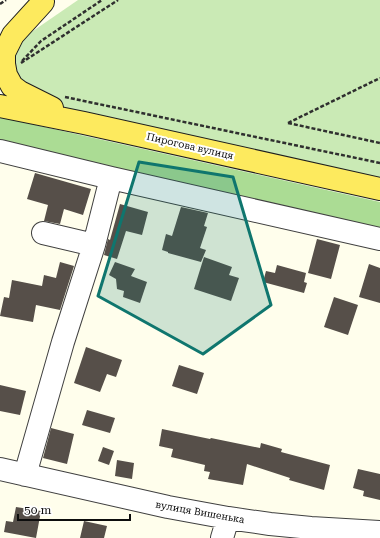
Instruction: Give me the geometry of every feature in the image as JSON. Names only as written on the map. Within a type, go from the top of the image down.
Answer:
[{"type":"main road","points":[[0,31],[44,1]]},
{"type":"main road","points":[[44,1],[13,35],[8,44],[4,53],[6,75],[12,86],[20,92],[84,123]]},
{"type":"main road","name":"Пирогова вулиця","points":[[0,106],[84,123],[380,189]]},
{"type":"street","points":[[0,151],[380,239]]},
{"type":"street","points":[[25,475],[63,342],[94,245],[112,178]]},
{"type":"street","points":[[43,233],[94,245]]},
{"type":"street","name":"вулиця Вишенька","points":[[0,469],[168,507],[225,528],[270,524],[380,532]]},
{"type":"path","points":[[0,4],[6,0]]},
{"type":"path","points":[[102,0],[41,41],[19,65],[118,0]]},
{"type":"path","points":[[380,78],[288,123],[380,143]]},
{"type":"path","points":[[64,97],[380,162]]},
{"type":"highlighted area","points":[[139,162],[233,177],[271,305],[203,354],[98,296]]},
{"type":"green space","points":[[78,0],[380,0],[380,189],[84,123],[6,75],[17,42]]},
{"type":"green space","points":[[0,117],[380,202],[380,239],[0,151]]},
{"type":"building","points":[[35,173],[91,189],[83,215],[64,209],[60,224],[44,221],[48,205],[27,199]]},
{"type":"building","points":[[120,204],[148,212],[142,235],[126,231],[117,259],[104,255],[108,239],[110,240]]},
{"type":"building","points":[[181,207],[208,213],[204,226],[207,227],[200,248],[206,250],[201,262],[162,250],[166,234],[172,236]]},
{"type":"building","points":[[317,239],[340,245],[331,279],[308,273]]},
{"type":"building","points":[[204,257],[232,267],[229,275],[239,278],[231,301],[194,289]]},
{"type":"building","points":[[60,262],[74,266],[60,310],[36,305],[33,322],[0,316],[4,297],[9,298],[12,280],[42,286],[44,275],[56,278]]},
{"type":"building","points":[[115,262],[135,269],[131,276],[147,282],[140,303],[123,297],[124,291],[117,289],[116,279],[109,275]]},
{"type":"building","points":[[369,264],[380,268],[380,303],[359,297]]},
{"type":"building","points":[[277,265],[306,273],[304,282],[307,283],[304,293],[263,282],[266,271],[275,273]]},
{"type":"building","points":[[334,297],[358,305],[348,335],[324,327]]},
{"type":"building","points":[[86,347],[122,360],[116,377],[107,374],[100,392],[74,383]]},
{"type":"building","points":[[179,365],[204,373],[197,394],[172,386]]},
{"type":"building","points":[[0,385],[26,391],[20,415],[0,411]]},
{"type":"building","points":[[87,410],[115,418],[110,433],[82,425]]},
{"type":"building","points":[[51,428],[74,434],[67,464],[43,458]]},
{"type":"building","points":[[162,429],[260,448],[261,443],[282,449],[281,452],[330,465],[324,490],[289,480],[290,478],[247,464],[243,485],[208,479],[210,472],[204,471],[205,465],[171,457],[173,449],[159,446]]},
{"type":"building","points":[[103,447],[114,451],[109,465],[98,461]]},
{"type":"building","points":[[117,460],[134,463],[132,479],[115,476]]},
{"type":"building","points":[[358,469],[380,474],[380,500],[363,496],[364,491],[353,488]]},
{"type":"building","points":[[16,507],[41,511],[36,538],[4,532],[6,521],[13,522]]},
{"type":"building","points":[[84,521],[107,526],[104,538],[80,538]]}]
